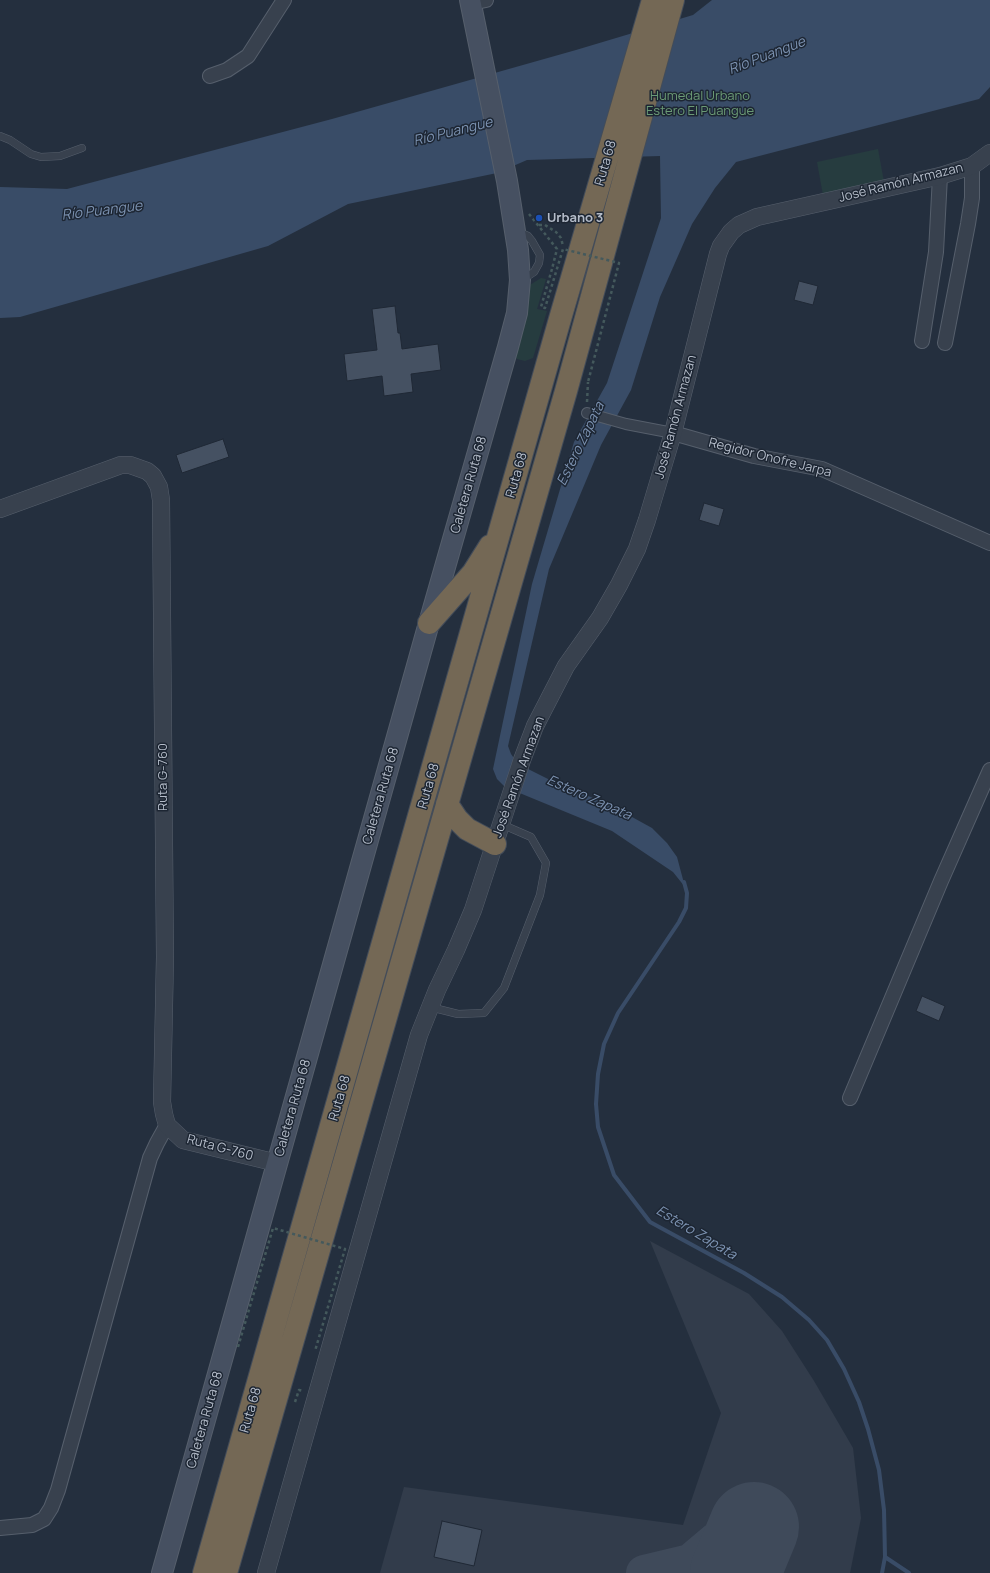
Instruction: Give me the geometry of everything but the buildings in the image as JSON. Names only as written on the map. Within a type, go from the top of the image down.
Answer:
[{"type":"highway","name":"Ruta 68","points":[[226,1573],[431,865],[447,804],[566,391],[628,164],[662,5]]},
{"type":"highway","name":"Ruta 68","points":[[204,1573],[604,168],[662,5]]},
{"type":"highway","points":[[429,623],[473,572],[502,527]]},
{"type":"highway","points":[[447,804],[457,819],[467,829],[498,834]]},
{"type":"main road","name":"Caletera Ruta 68","points":[[162,1573],[429,623],[512,336],[517,313],[520,280],[516,231],[475,4]]},
{"type":"street","points":[[210,76],[227,70],[248,56],[284,0]]},
{"type":"street","name":"José Ramón Armazan","points":[[498,834],[522,760],[535,726],[566,666],[600,618],[619,585],[637,548],[673,433],[718,254],[721,246],[731,232],[748,220],[757,217],[940,176],[972,166],[990,153]]},
{"type":"street","points":[[945,342],[972,198],[972,166]]},
{"type":"street","points":[[922,341],[936,252],[940,176]]},
{"type":"street","name":"Regidor Onofre Jarpa","points":[[587,413],[626,424],[673,433],[754,456],[822,469],[990,543]]},
{"type":"street","name":"Ruta G-760","points":[[0,509],[121,465],[138,467],[147,471],[153,476],[159,487],[161,500],[165,957],[162,1102],[164,1114],[167,1125],[183,1140],[277,1163]]},
{"type":"street","points":[[850,1098],[940,880],[990,770]]},
{"type":"street","points":[[266,1573],[410,1066],[430,1007],[465,931],[481,889],[498,834]]},
{"type":"street","points":[[0,1528],[32,1525],[44,1519],[51,1508],[58,1490],[150,1158],[167,1125]]},
{"type":"lane","points":[[0,136],[10,140],[31,154],[41,157],[60,156],[82,148]]},
{"type":"lane","points":[[430,1007],[458,1014],[484,1013],[504,988],[540,895],[546,863],[531,837],[498,834]]},
{"type":"path","points":[[525,208],[556,249],[541,307],[545,308],[563,249],[561,238],[556,232],[545,225],[539,226]]},
{"type":"path","points":[[563,249],[619,263],[588,382],[587,413]]},
{"type":"path","points":[[236,1353],[272,1228],[345,1249],[313,1358]]},
{"type":"path","points":[[274,1407],[291,1411],[299,1390],[304,1391],[306,1384]]},
{"type":"shaded area","points":[[650,1241],[749,1294],[782,1331],[814,1381],[853,1448],[861,1518],[850,1573],[380,1573],[404,1487],[683,1525],[721,1413]]},
{"type":"green space","points":[[878,149],[884,182],[823,195],[817,162]]},
{"type":"green space","points":[[541,278],[546,279],[537,309],[547,311],[533,358],[525,361],[517,359],[513,354],[530,285]]},
{"type":"water","name":"Río Puangue","points":[[712,0],[990,0],[990,87],[979,99],[736,162],[715,188],[692,224],[660,297],[631,390],[601,445],[549,569],[508,746],[511,754],[518,764],[550,780],[612,806],[652,828],[667,843],[677,857],[685,887],[673,872],[612,831],[505,787],[497,779],[493,769],[532,584],[574,442],[607,383],[661,218],[660,156],[527,160],[497,173],[348,204],[268,246],[20,317],[0,318],[0,187],[67,189],[332,119],[576,50],[693,15]]},
{"type":"waterway","name":"Estero Zapata","points":[[684,882],[687,893],[686,908],[679,922],[618,1013],[604,1044],[598,1074],[596,1104],[598,1127],[614,1175],[650,1222],[744,1273],[782,1297],[809,1320],[827,1340],[844,1369],[859,1402],[879,1470],[884,1510],[885,1557],[882,1573]]},
{"type":"waterway","points":[[885,1557],[909,1573]]},
{"type":"taxiway","points":[[677,1573],[715,1541],[732,1529],[743,1525],[754,1527]]},
{"type":"taxiway","points":[[644,1573],[690,1562]]},
{"type":"runway","points":[[735,1573],[754,1527]]},
{"type":"place","name":"Urbano 3","points":[[539,218]]},
{"type":"park label","name":"Humedal Urbano Estero El Puangue","points":[[700,104]]}]
